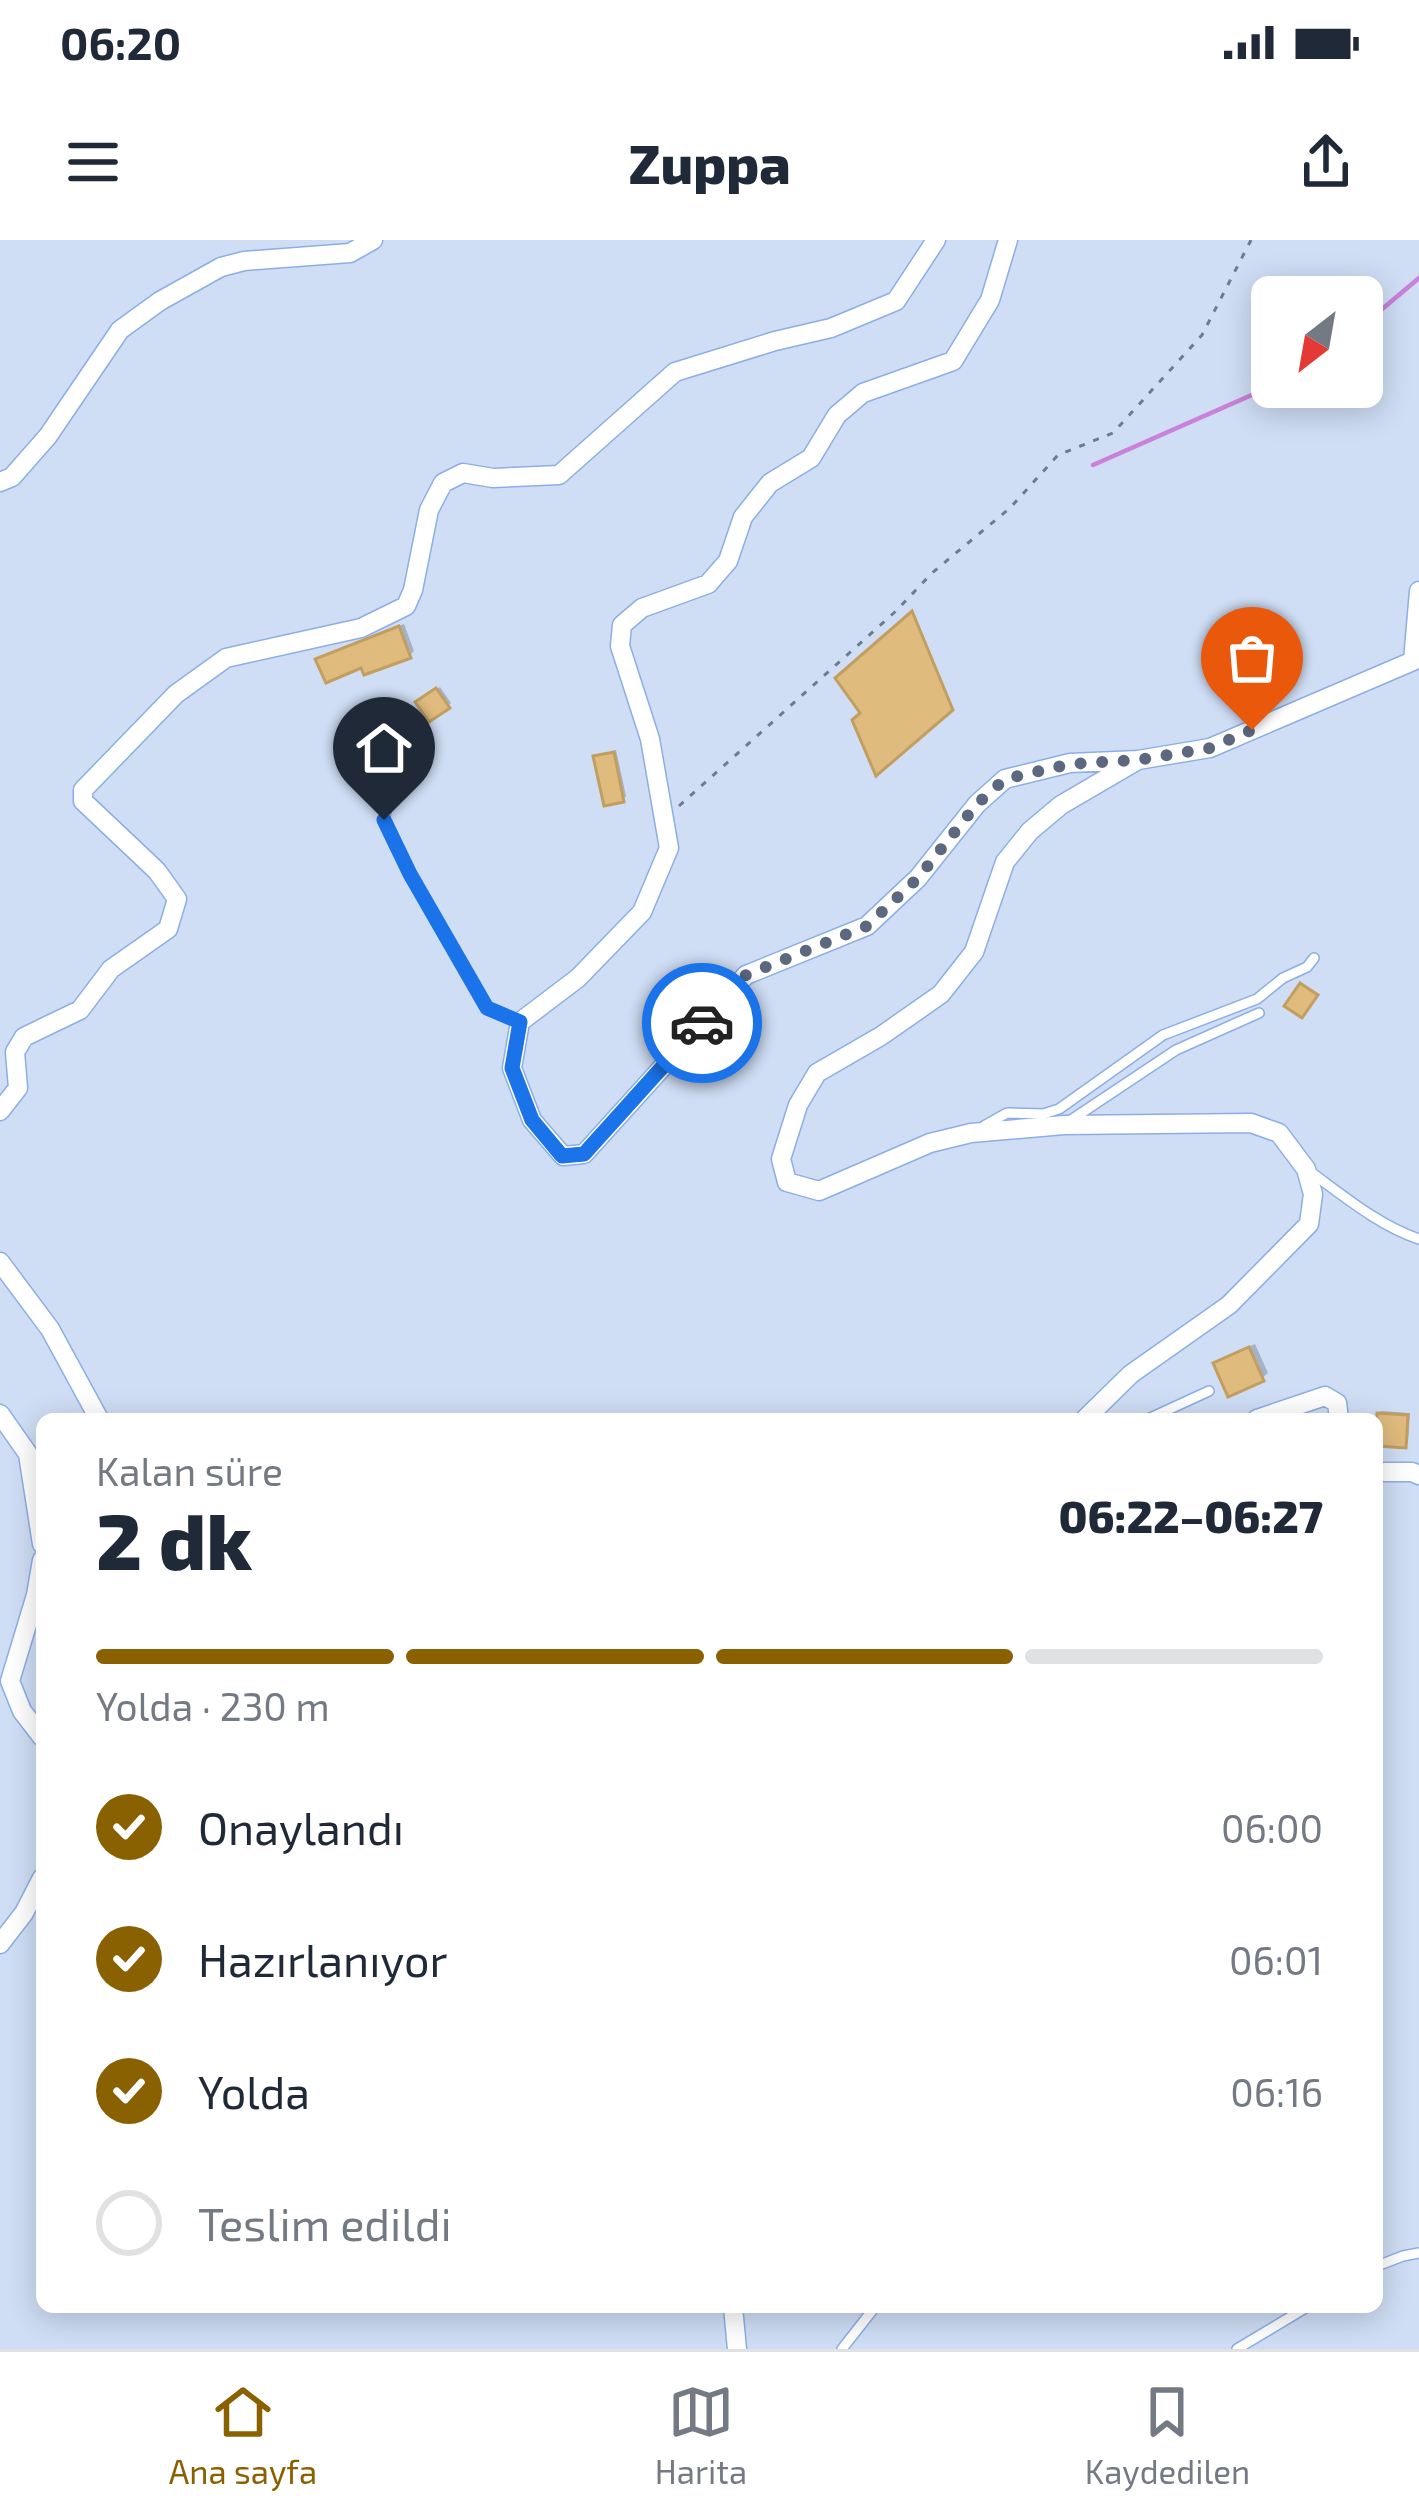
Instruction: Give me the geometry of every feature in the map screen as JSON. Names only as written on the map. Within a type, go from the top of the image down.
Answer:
[{"type":"street","points":[[0,482],[12,478],[48,436],[120,330],[160,301],[220,267],[350,253],[373,240]]},
{"type":"street","points":[[0,1111],[18,1088],[15,1052],[24,1037],[80,1010],[112,969],[168,929],[177,899],[157,872],[83,801],[83,790],[176,694],[226,658],[361,628],[406,607],[429,510],[443,483],[463,473],[494,478],[560,475],[675,372],[831,328],[896,301],[936,240]]},
{"type":"street","points":[[1008,240],[990,300],[953,361],[863,393],[837,415],[811,458],[770,483],[743,517],[728,561],[708,584],[642,608],[622,625],[620,646],[650,739],[669,848],[642,912],[578,978],[520,1022],[512,1068],[532,1120],[562,1156],[584,1154],[746,975],[867,926],[918,878],[977,804],[1005,779],[1070,764],[1138,760],[1210,748],[1416,661],[1419,592]]},
{"type":"street","points":[[1091,1413],[1131,1374],[1229,1304],[1310,1224],[1313,1194],[1306,1169],[1280,1133],[1251,1123],[1064,1125],[971,1132],[930,1142],[819,1191],[787,1182],[781,1159],[798,1105],[817,1072],[941,994],[974,952],[1005,862],[1030,830],[1061,805],[1138,760]]},
{"type":"street","points":[[0,1262],[50,1329],[96,1413]]},
{"type":"street","points":[[1274,1413],[1324,1396],[1337,1403],[1339,1413]]},
{"type":"street","points":[[0,1414],[28,1454],[36,1505]]},
{"type":"street","points":[[1383,1472],[1419,1475]]},
{"type":"street","points":[[36,1595],[10,1681],[22,1711],[36,1729]]},
{"type":"street","points":[[0,1944],[36,1890]]},
{"type":"street","points":[[734,2313],[737,2349]]},
{"type":"lane","points":[[391,790],[384,820],[410,874],[487,1008],[520,1022]]},
{"type":"lane","points":[[971,1132],[1006,1113],[1043,1114],[1059,1109],[1163,1035],[1257,998],[1314,958]]},
{"type":"lane","points":[[1064,1125],[1176,1050],[1259,1013]]},
{"type":"lane","points":[[1306,1169],[1366,1211],[1419,1239]]},
{"type":"lane","points":[[1161,1413],[1209,1391]]},
{"type":"lane","points":[[1383,2264],[1419,2253]]},
{"type":"lane","points":[[842,2349],[869,2313]]},
{"type":"lane","points":[[1237,2349],[1297,2313]]},
{"type":"path","points":[[664,819],[761,735],[932,573],[1010,508],[1058,455],[1113,433],[1202,335],[1252,240]]},
{"type":"building","points":[[912,611],[953,710],[876,776],[852,720],[860,713],[835,678]]},
{"type":"building","points":[[399,626],[411,658],[364,675],[361,668],[326,683],[315,659]]},
{"type":"building","points":[[436,688],[450,708],[429,722],[415,702]]},
{"type":"building","points":[[392,725],[404,755],[379,765],[367,736]]},
{"type":"building","points":[[614,752],[624,802],[604,806],[593,756]]},
{"type":"building","points":[[1300,983],[1318,995],[1302,1018],[1284,1006]]},
{"type":"building","points":[[1249,1347],[1264,1381],[1228,1397],[1213,1363]]},
{"type":"building","points":[[1383,1413],[1408,1415],[1406,1448],[1383,1446]]},
{"type":"waterway","points":[[1383,308],[1419,278]]},
{"type":"waterway","points":[[1093,465],[1251,395]]},
{"type":"way so far","points":[[702,1023],[746,975],[867,926],[918,878],[977,804],[1005,779],[1070,764],[1138,760],[1210,748],[1252,730]]},
{"type":"route","points":[[384,820],[487,1008],[520,1022],[512,1068],[532,1120],[562,1156],[584,1154],[702,1023]]}]
